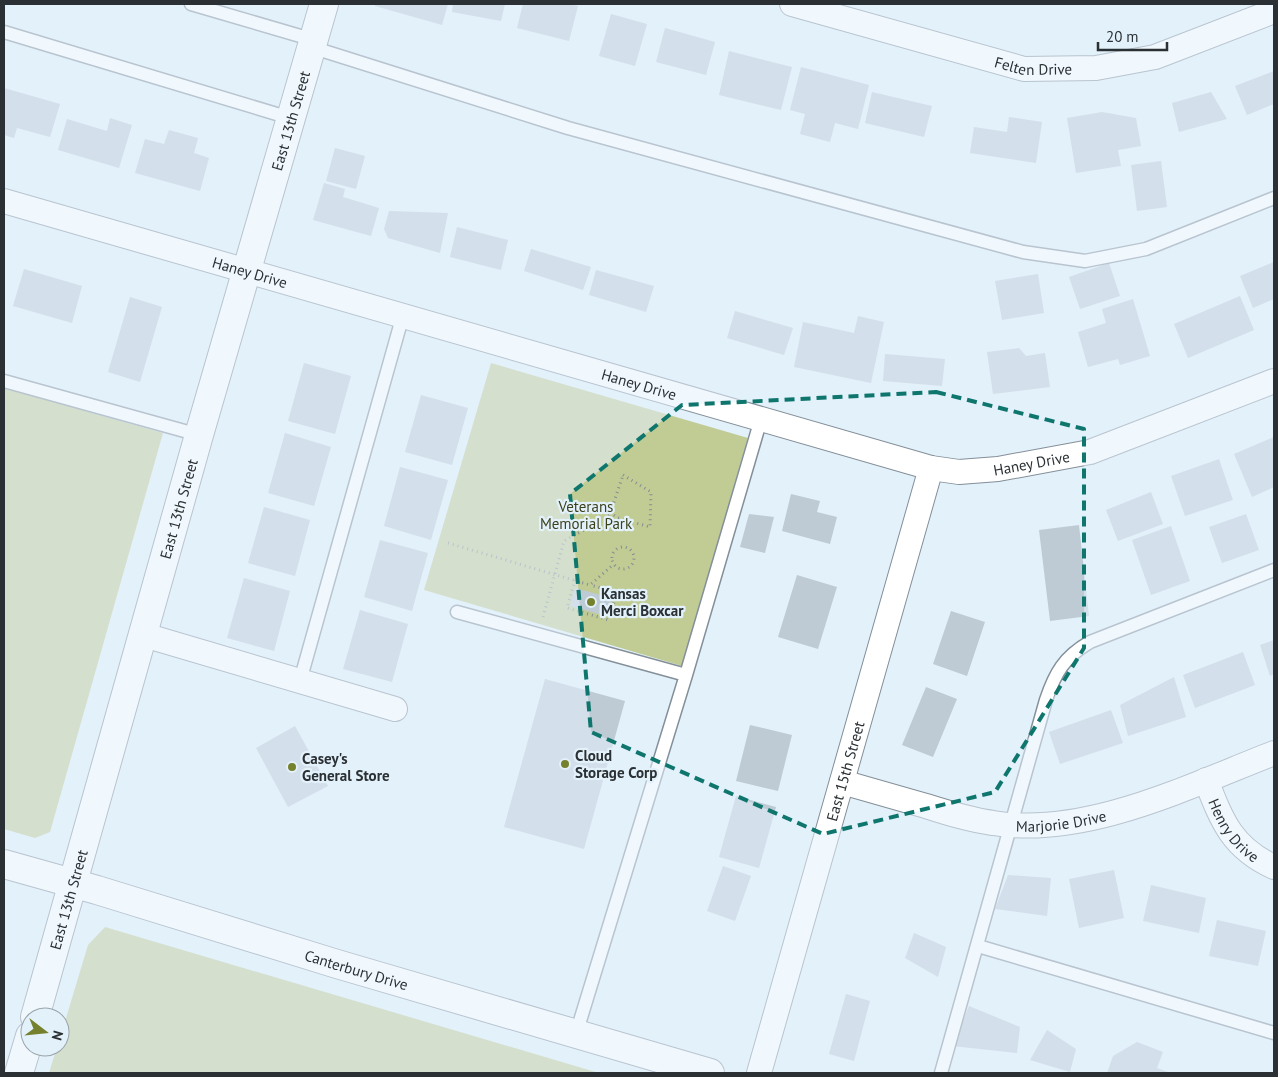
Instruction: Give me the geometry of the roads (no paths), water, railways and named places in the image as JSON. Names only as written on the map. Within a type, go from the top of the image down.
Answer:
[{"type":"street","name":"East 13th Street","points":[[38,1007],[199,435],[324,4]]},
{"type":"street","name":"Felten Drive","points":[[792,4],[1024,69],[1096,68],[1155,57],[1274,11]]},
{"type":"street","name":"Haney Drive","points":[[4,201],[931,468],[959,472],[998,469],[1090,452],[1274,381]]},
{"type":"street","name":"East 15th Street","points":[[759,1073],[931,468]]},
{"type":"street","points":[[144,635],[395,709]]},
{"type":"street","name":"Marjorie Drive","points":[[842,782],[993,823],[1011,825],[1050,824],[1092,818],[1130,809],[1274,753]]},
{"type":"street","name":"Henry Drive","points":[[1206,780],[1231,836],[1248,852],[1274,867]]},
{"type":"street","name":"Canterbury Drive","points":[[4,864],[710,1073]]},
{"type":"street","points":[[19,1073],[24,1057]]},
{"type":"lane","points":[[191,4],[568,128],[1023,252],[1084,261],[1137,250],[1155,245],[1274,198]]},
{"type":"lane","points":[[4,32],[290,118]]},
{"type":"lane","points":[[300,681],[403,316]]},
{"type":"lane","points":[[4,381],[199,435]]},
{"type":"lane","points":[[576,1034],[686,675],[761,419]]},
{"type":"lane","points":[[941,1073],[1048,692],[1065,660],[1078,648],[1090,642],[1274,570]]},
{"type":"lane","points":[[457,612],[686,675]]},
{"type":"lane","points":[[978,946],[1274,1033]]},
{"type":"place","name":"Kansas Merci Boxcar","points":[[591,602]]},
{"type":"place","name":"Cloud Storage Corp","points":[[565,764]]},
{"type":"place","name":"Casey's General Store","points":[[292,767]]},
{"type":"park label","name":"Veterans Memorial Park","points":[[586,514]]}]
